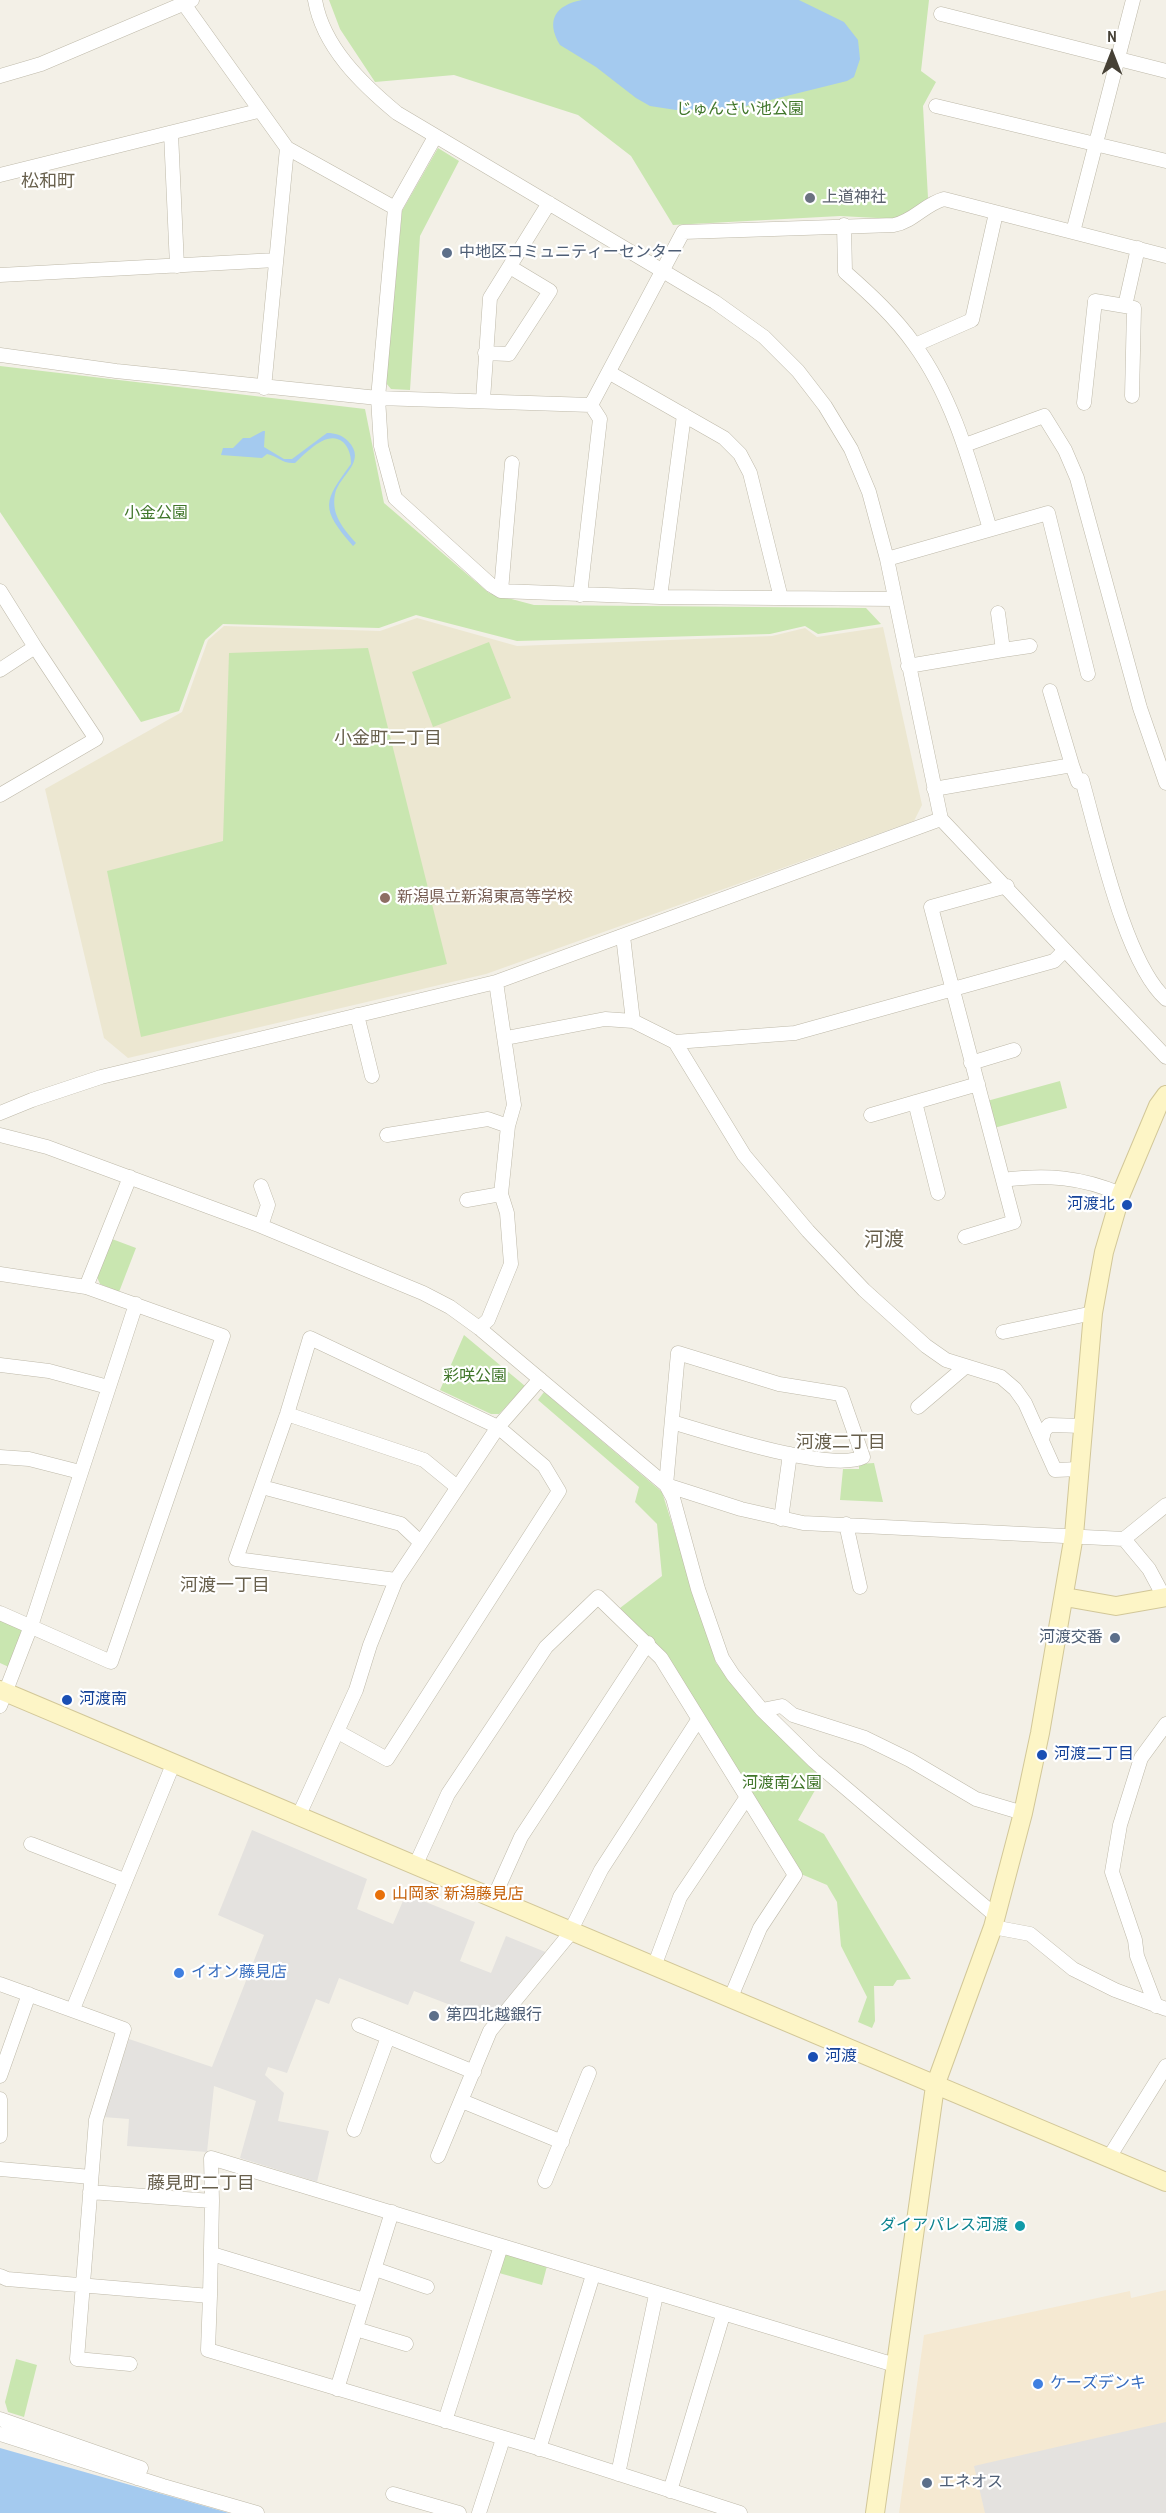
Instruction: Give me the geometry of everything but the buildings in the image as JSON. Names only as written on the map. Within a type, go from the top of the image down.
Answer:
[{"type":"street","points":[[315,0],[322,24],[340,55],[362,84],[397,113],[715,302],[764,337],[798,371],[825,406],[851,449],[869,492],[887,559],[941,819],[1007,886],[1064,951],[1166,1058]]},
{"type":"street","points":[[1073,232],[1133,0]]},
{"type":"street","points":[[0,76],[41,64],[188,2],[258,111],[286,148],[395,208]]},
{"type":"street","points":[[941,14],[1166,71]]},
{"type":"street","points":[[936,106],[1095,146],[1166,161]]},
{"type":"street","points":[[0,175],[258,111]]},
{"type":"street","points":[[171,133],[177,266]]},
{"type":"street","points":[[435,137],[395,208],[378,398],[381,446],[395,498],[491,585],[501,591],[660,597],[894,599]]},
{"type":"street","points":[[264,388],[286,148]]},
{"type":"street","points":[[591,405],[683,232],[903,223],[910,221],[935,202],[944,199],[1166,256]]},
{"type":"street","points":[[483,400],[490,298],[549,204]]},
{"type":"street","points":[[915,345],[972,320],[996,213]]},
{"type":"street","points":[[844,225],[845,272],[873,297],[915,345],[940,389],[965,445],[990,530]]},
{"type":"street","points":[[1125,306],[1138,248]]},
{"type":"street","points":[[0,275],[276,260]]},
{"type":"street","points":[[485,353],[509,354],[550,291],[510,267]]},
{"type":"street","points":[[1084,403],[1095,301],[1134,308],[1132,396]]},
{"type":"street","points":[[0,355],[264,388],[378,398],[591,405]]},
{"type":"street","points":[[610,373],[724,438],[740,454],[750,472],[781,598]]},
{"type":"street","points":[[580,595],[600,419],[591,405]]},
{"type":"street","points":[[660,597],[684,415]]},
{"type":"street","points":[[965,445],[1044,416],[1065,450],[1077,478],[1140,708],[1166,783]]},
{"type":"street","points":[[501,591],[512,463]]},
{"type":"street","points":[[887,559],[1048,513],[1088,674]]},
{"type":"street","points":[[0,591],[96,739],[0,795]]},
{"type":"street","points":[[998,613],[1003,650]]},
{"type":"street","points":[[908,666],[1030,646]]},
{"type":"street","points":[[0,670],[35,647]]},
{"type":"street","points":[[1050,691],[1078,782],[1082,780],[1128,935],[1154,988],[1166,999]]},
{"type":"street","points":[[934,789],[1072,765]]},
{"type":"street","points":[[0,1113],[101,1077],[496,981],[941,819]]},
{"type":"street","points":[[965,1237],[1014,1222],[951,991],[931,907],[1007,886]]},
{"type":"street","points":[[623,936],[633,1020]]},
{"type":"street","points":[[675,1042],[795,1033],[951,991],[1054,960],[1064,951]]},
{"type":"street","points":[[479,1328],[488,1320],[511,1264],[507,1214],[501,1194],[508,1126],[514,1105],[496,981]]},
{"type":"street","points":[[357,1015],[372,1076]]},
{"type":"street","points":[[506,1038],[605,1018],[633,1020],[675,1042],[744,1155],[808,1231],[864,1290],[926,1347],[946,1360],[1001,1377],[1015,1389],[1025,1403],[1055,1470],[1080,1469]]},
{"type":"street","points":[[971,1063],[1014,1050]]},
{"type":"street","points":[[871,1115],[978,1084]]},
{"type":"street","points":[[875,2513],[935,2086],[994,1922],[1023,1813],[1065,1597],[1074,1535],[1093,1313],[1104,1252],[1121,1194],[1158,1106],[1166,1095]]},
{"type":"street","points":[[915,1102],[938,1193]]},
{"type":"street","points":[[387,1135],[488,1119],[508,1126]]},
{"type":"street","points":[[0,1135],[47,1147],[261,1226],[423,1293],[450,1307],[540,1378],[666,1485],[781,1519],[932,1531],[1074,1535],[1108,1541],[1124,1539],[1166,1505]]},
{"type":"street","points":[[1003,1180],[1059,1176],[1093,1182],[1121,1194]]},
{"type":"street","points":[[86,1287],[130,1177]]},
{"type":"street","points":[[261,1186],[268,1205],[261,1226]]},
{"type":"street","points":[[466,1200],[501,1194]]},
{"type":"street","points":[[0,1274],[86,1287],[223,1336],[111,1662],[0,1613]]},
{"type":"street","points":[[136,1304],[31,1626],[2,1696],[174,1762],[1166,2182]]},
{"type":"street","points":[[1004,1332],[1093,1313]]},
{"type":"street","points":[[338,1732],[387,1759],[559,1491],[544,1466],[498,1428],[310,1338],[287,1414],[236,1559],[396,1580]]},
{"type":"street","points":[[672,1422],[790,1454],[844,1462],[863,1457],[841,1394],[779,1384],[678,1353],[666,1485],[677,1509],[698,1589],[722,1658],[762,1710],[814,1761],[994,1922],[1029,1934],[1073,1969],[1161,2008]]},
{"type":"street","points":[[0,1365],[49,1371],[108,1387]]},
{"type":"street","points":[[918,1407],[965,1367]]},
{"type":"street","points":[[299,1815],[338,1732],[396,1580],[419,1541],[498,1428],[540,1378]]},
{"type":"street","points":[[287,1414],[424,1460],[457,1487]]},
{"type":"street","points":[[1042,1440],[1044,1431],[1049,1425],[1084,1426]]},
{"type":"street","points":[[781,1519],[790,1454]]},
{"type":"street","points":[[0,1457],[29,1459],[80,1472]]},
{"type":"street","points":[[262,1487],[401,1524],[419,1541]]},
{"type":"street","points":[[846,1524],[860,1587]]},
{"type":"street","points":[[1065,1597],[1116,1606],[1165,1597],[1149,1569],[1124,1539]]},
{"type":"street","points":[[416,1864],[448,1794],[546,1647],[598,1597],[661,1658],[795,1875],[760,1928],[731,1997]]},
{"type":"street","points":[[494,1897],[521,1837],[648,1643]]},
{"type":"street","points":[[762,1710],[782,1706],[793,1715],[865,1738],[910,1760],[976,1799],[1023,1813]]},
{"type":"street","points":[[438,2156],[490,2031],[572,1930],[601,1870],[698,1720]]},
{"type":"street","points":[[1161,2008],[1137,1956],[1136,1940],[1112,1872],[1120,1825],[1141,1758],[1166,1724]]},
{"type":"street","points":[[73,2010],[174,1762]]},
{"type":"street","points":[[655,1964],[680,1897],[747,1797]]},
{"type":"street","points":[[31,1844],[124,1880]]},
{"type":"street","points":[[0,1984],[124,2029],[96,2120],[77,2359],[130,2364]]},
{"type":"street","points":[[0,2076],[29,1994]]},
{"type":"street","points":[[358,2025],[474,2072]]},
{"type":"street","points":[[354,2130],[388,2037]]},
{"type":"street","points":[[545,2181],[589,2073]]},
{"type":"street","points":[[1108,2158],[1164,2077]]},
{"type":"street","points":[[0,2099],[0,2136]]},
{"type":"street","points":[[462,2101],[562,2142]]},
{"type":"street","points":[[740,2513],[539,2449],[208,2350],[212,2254],[211,2158],[656,2295],[895,2365]]},
{"type":"street","points":[[0,2169],[91,2177]]},
{"type":"street","points":[[90,2192],[212,2201]]},
{"type":"street","points":[[337,2389],[392,2212]]},
{"type":"street","points":[[445,2421],[501,2246]]},
{"type":"street","points":[[212,2254],[364,2300]]},
{"type":"street","points":[[375,2269],[427,2287]]},
{"type":"street","points":[[539,2449],[593,2275]]},
{"type":"street","points":[[0,2276],[82,2286],[210,2296]]},
{"type":"street","points":[[618,2474],[656,2295]]},
{"type":"street","points":[[669,2491],[723,2315]]},
{"type":"street","points":[[356,2329],[406,2344]]},
{"type":"street","points":[[0,2419],[141,2468],[137,2478]]},
{"type":"street","points":[[0,2434],[137,2478],[257,2513]]},
{"type":"street","points":[[479,2513],[503,2439]]},
{"type":"street","points":[[393,2494],[459,2513]]},
{"type":"shaded area","name":"新潟県立新潟東高等学校","points":[[417,618],[517,646],[772,636],[805,628],[817,637],[883,627],[922,805],[914,821],[486,974],[128,1058],[104,1038],[45,789],[182,712],[208,640],[224,626],[380,631]]},
{"type":"shaded area","points":[[252,1830],[367,1879],[357,1909],[393,1924],[406,1894],[475,1922],[460,1961],[491,1973],[506,1936],[548,1953],[492,2021],[414,1991],[408,2005],[339,1978],[329,2004],[316,1999],[287,2073],[268,2067],[265,2075],[284,2093],[278,2121],[329,2131],[317,2182],[240,2158],[256,2101],[214,2086],[207,2152],[127,2146],[129,2119],[103,2117],[129,2039],[212,2067],[264,1935],[218,1915]]},
{"type":"shaded area","points":[[1166,2290],[1166,2513],[899,2513],[924,2335],[1130,2291],[1131,2298]]},
{"type":"shaded area","points":[[1166,2422],[1166,2513],[985,2513],[974,2466]]},
{"type":"green space","name":"じゅんさい池公園","points":[[329,0],[929,0],[921,71],[936,82],[923,106],[928,198],[911,212],[896,219],[840,216],[673,225],[631,156],[578,115],[454,75],[375,82],[340,29]]},
{"type":"green space","points":[[438,148],[459,161],[420,236],[410,390],[391,389],[386,383],[402,211]]},
{"type":"green space","name":"小金公園","points":[[0,366],[365,409],[384,503],[489,593],[534,605],[866,608],[881,624],[818,634],[805,626],[770,634],[517,641],[416,615],[379,628],[223,624],[205,640],[179,711],[141,722],[0,512]]},
{"type":"green space","points":[[489,642],[511,698],[433,727],[412,672]]},
{"type":"green space","points":[[368,648],[447,964],[141,1037],[107,871],[223,841],[229,653]]},
{"type":"green space","points":[[1060,1081],[1067,1108],[994,1128],[987,1101]]},
{"type":"green space","points":[[112,1239],[136,1248],[119,1292],[100,1284],[97,1277]]},
{"type":"green space","name":"彩咲公園","points":[[464,1335],[525,1386],[499,1414],[491,1414],[440,1390]]},
{"type":"green space","name":"河渡南公園","points":[[544,1392],[662,1492],[716,1663],[759,1716],[822,1778],[798,1820],[824,1834],[911,1979],[897,1980],[893,1986],[874,1986],[875,2021],[872,2028],[858,2022],[867,1997],[841,1946],[837,1902],[827,1885],[801,1874],[650,1639],[620,1608],[662,1576],[657,1524],[635,1502],[639,1487],[538,1400]]},
{"type":"green space","points":[[874,1463],[883,1502],[840,1500],[843,1469],[859,1469],[859,1464]]},
{"type":"green space","points":[[0,1617],[27,1628],[11,1668],[0,1663]]},
{"type":"green space","points":[[505,2254],[547,2266],[542,2285],[499,2273]]},
{"type":"green space","points":[[16,2359],[37,2365],[24,2417],[8,2412],[5,2402]]},
{"type":"water","points":[[582,0],[799,0],[844,22],[858,40],[860,59],[854,77],[847,81],[734,109],[676,110],[650,106],[596,67],[560,45],[553,28],[556,15],[565,6]]},
{"type":"water","points":[[265,431],[264,447],[284,459],[292,459],[327,433],[333,433],[348,441],[355,455],[354,462],[338,487],[334,502],[339,521],[356,543],[353,546],[335,522],[329,505],[335,488],[351,464],[345,444],[337,439],[324,440],[295,463],[267,454],[262,458],[221,455],[223,448],[233,448],[243,438],[250,438]]},
{"type":"water","points":[[0,2448],[229,2513],[0,2513]]},
{"type":"place","name":"上道神社","points":[[810,198]]},
{"type":"place","name":"中地区コミュニティーセンター","points":[[447,253]]},
{"type":"place","name":"新潟県立新潟東高等学校","points":[[385,898]]},
{"type":"place","name":"河渡北","points":[[1127,1205]]},
{"type":"place","name":"河渡交番","points":[[1115,1638]]},
{"type":"place","name":"河渡南","points":[[67,1700]]},
{"type":"place","name":"河渡二丁目","points":[[1042,1755]]},
{"type":"place","name":"山岡家 新潟藤見店","points":[[380,1895]]},
{"type":"place","name":"イオン藤見店","points":[[179,1973]]},
{"type":"place","name":"第四北越銀行","points":[[434,2016]]},
{"type":"place","name":"河渡","points":[[813,2057]]},
{"type":"place","name":"ダイアパレス河渡","points":[[1020,2226]]},
{"type":"place","name":"ケーズデンキ","points":[[1038,2384]]},
{"type":"place","name":"エネオス","points":[[927,2483]]},
{"type":"district","name":"松和町","points":[[48,182]]},
{"type":"district","name":"小金町二丁目","points":[[388,739]]},
{"type":"district","name":"河渡","points":[[884,1241]]},
{"type":"district","name":"河渡二丁目","points":[[841,1443]]},
{"type":"district","name":"河渡一丁目","points":[[225,1586]]},
{"type":"district","name":"藤見町二丁目","points":[[201,2184]]}]
